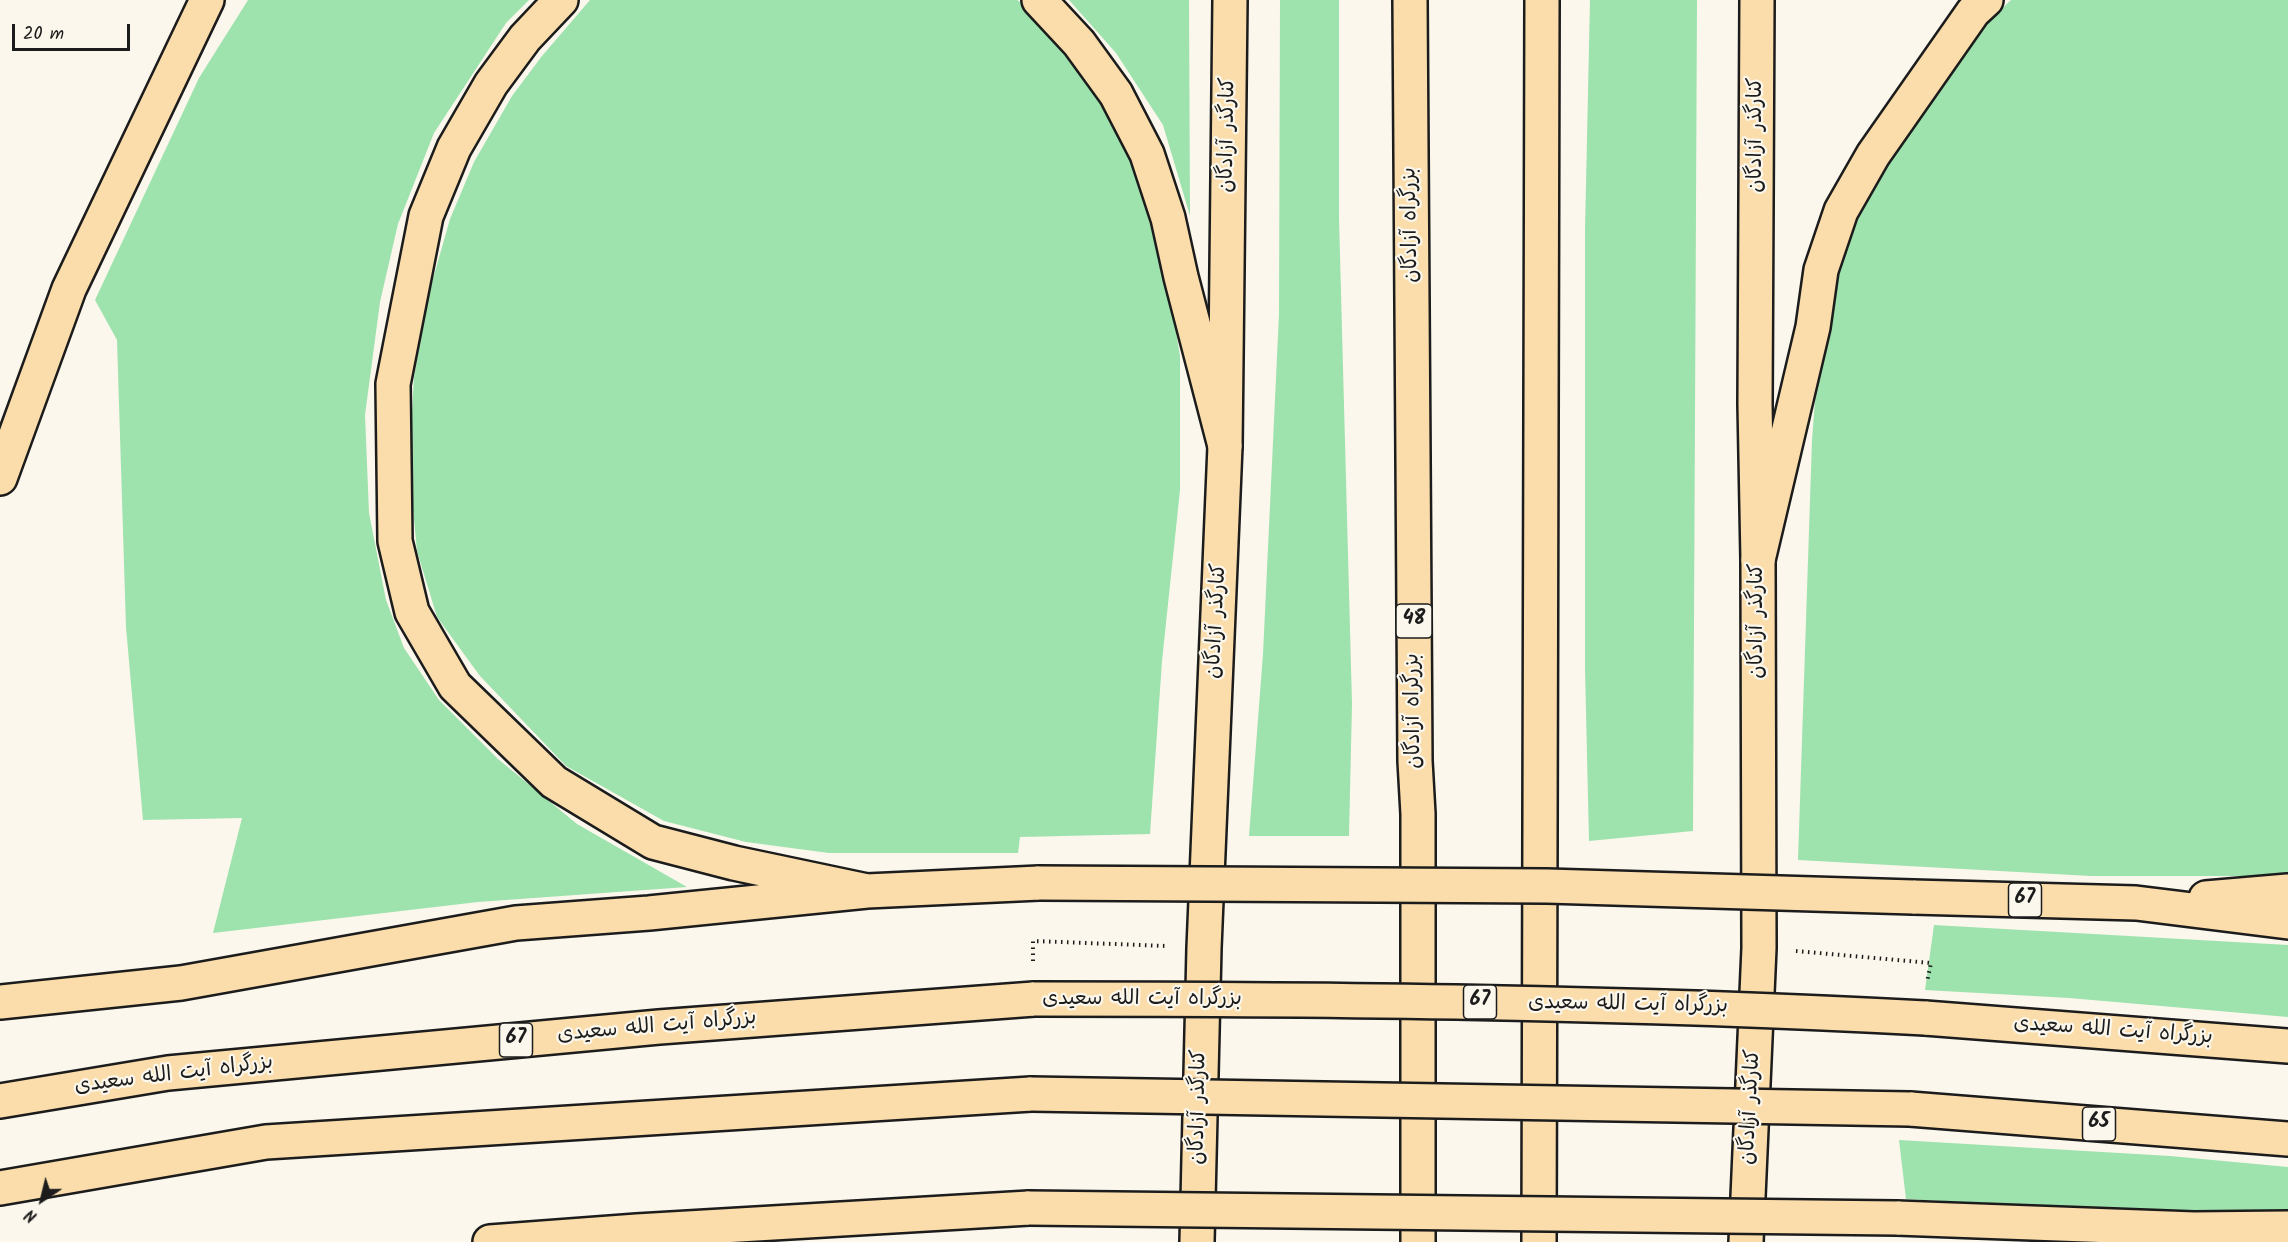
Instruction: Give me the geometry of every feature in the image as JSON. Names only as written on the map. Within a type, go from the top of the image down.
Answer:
[{"type":"main road","points":[[0,478],[69,290],[207,0]]},
{"type":"main road","points":[[561,0],[525,38],[491,84],[454,148],[426,216],[393,384],[395,541],[412,612],[455,686],[554,782],[653,842],[734,863],[867,891]]},
{"type":"main road","points":[[1039,0],[1079,43],[1116,94],[1147,154],[1168,218],[1181,277],[1226,446]]},
{"type":"main road","name":"کنارگذر آزادگان","points":[[1197,1242],[1204,948],[1226,446],[1230,0]]},
{"type":"main road","name":"بزرگراه آزادگان","points":[[1410,0],[1415,761],[1418,814],[1418,1242]]},
{"type":"main road","points":[[1539,1242],[1542,0]]},
{"type":"main road","name":"کنارگذر آزادگان","points":[[1746,1242],[1759,948],[1758,560],[1755,404],[1757,0]]},
{"type":"main road","points":[[1758,560],[1813,327],[1821,270],[1841,211],[1873,155],[1973,12],[1986,0]]},
{"type":"main road","name":"67","points":[[867,891],[1038,883],[1547,886],[2136,903],[2288,922]]},
{"type":"main road","points":[[0,1002],[181,983],[516,923],[649,913],[867,891]]},
{"type":"main road","points":[[2136,903],[2288,891]]},
{"type":"main road","name":"بزرگراه آیت الله سعیدی","points":[[0,1101],[168,1073],[659,1027],[1034,999],[1549,1003],[1747,1009],[1925,1018],[2288,1046]]},
{"type":"main road","name":"65","points":[[0,1188],[266,1142],[1031,1094],[1910,1109],[2288,1139]]},
{"type":"main road","points":[[490,1242],[627,1236],[1029,1208],[1897,1218],[2194,1229],[2288,1228]]},
{"type":"main road","points":[[1897,1218],[1967,1242]]},
{"type":"path","points":[[1033,941],[1204,948]]},
{"type":"path","points":[[1759,948],[1931,963]]},
{"type":"green space","points":[[248,0],[529,0],[506,23],[434,133],[398,224],[380,302],[365,415],[369,513],[386,600],[404,648],[439,700],[498,759],[577,824],[687,887],[478,902],[213,933],[242,818],[143,820],[126,627],[117,340],[95,300],[199,78]]},
{"type":"green space","points":[[590,0],[1017,0],[1026,6],[1100,97],[1133,159],[1152,218],[1168,284],[1180,356],[1180,490],[1162,661],[1150,834],[1020,837],[1018,853],[829,853],[746,842],[664,821],[566,766],[480,676],[437,617],[417,551],[409,466],[414,377],[427,300],[450,219],[474,162],[512,96],[542,56]]},
{"type":"green space","points":[[1069,0],[1189,0],[1190,216],[1163,125],[1116,53]]},
{"type":"green space","points":[[1280,0],[1339,0],[1339,218],[1352,704],[1349,836],[1249,836],[1263,654],[1279,314]]},
{"type":"green space","points":[[1590,0],[1697,0],[1693,831],[1589,841],[1585,669],[1585,230]]},
{"type":"green space","points":[[2011,0],[2288,0],[2288,876],[2091,876],[1798,860],[1812,440],[1819,347],[1827,304],[1848,234],[1865,195],[1976,33]]},
{"type":"green space","points":[[1934,925],[2288,945],[2288,1017],[2069,998],[1925,990]]},
{"type":"green space","points":[[1899,1140],[2170,1156],[2288,1167],[2288,1211],[2157,1213],[1906,1199]]}]
